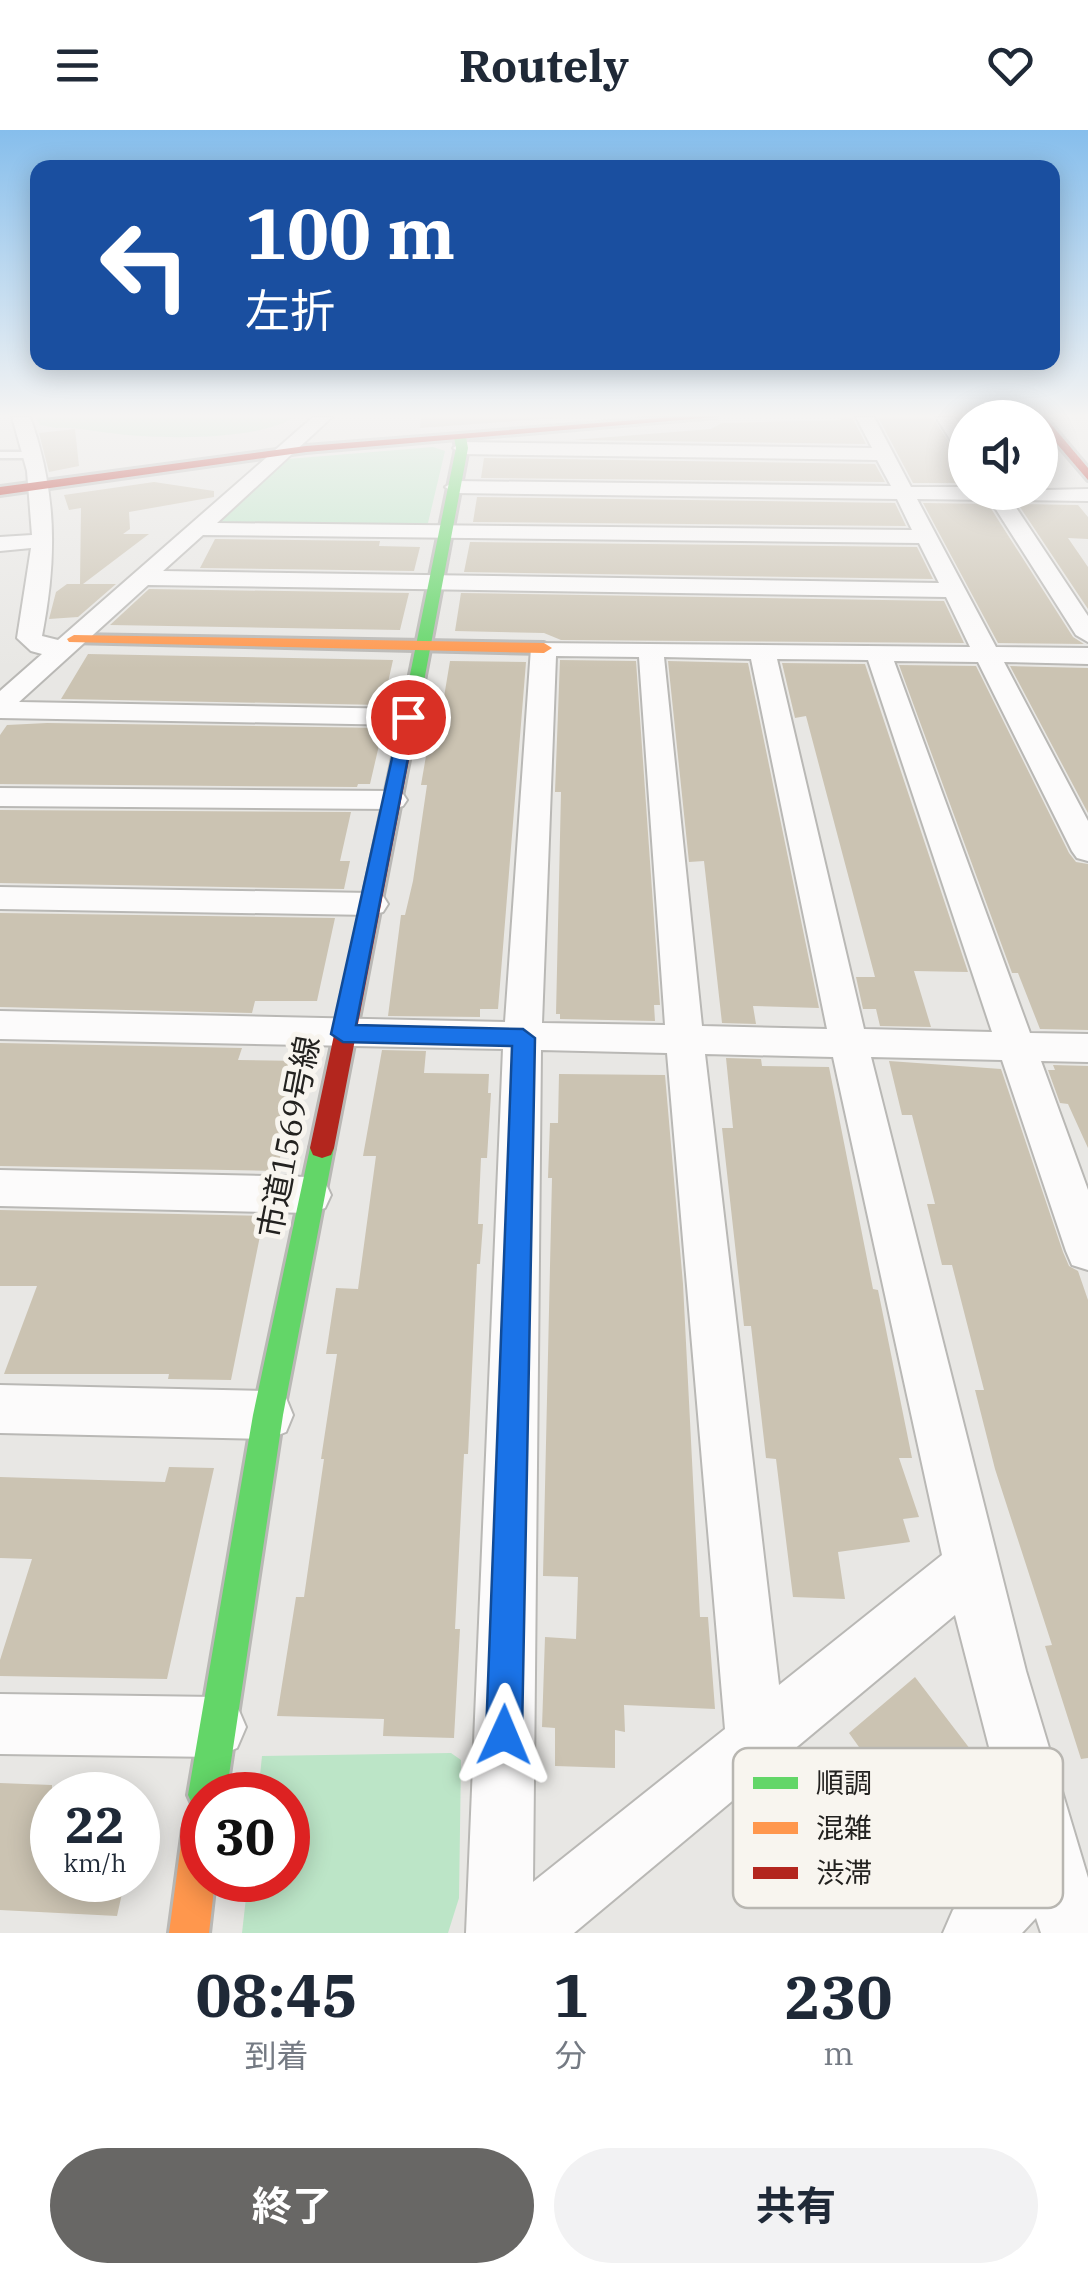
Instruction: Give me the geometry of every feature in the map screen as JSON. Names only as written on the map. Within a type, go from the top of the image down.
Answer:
[{"type":"street","points":[[40,501],[44,540],[41,588],[29,638],[40,646],[422,646],[1088,656]]},
{"type":"street","points":[[0,707],[228,501]]},
{"type":"street","name":"市道1569号線","points":[[210,1772],[268,1415],[452,501]]},
{"type":"street","points":[[909,501],[1088,851]]},
{"type":"street","points":[[1006,510],[1088,634]]},
{"type":"street","points":[[196,530],[927,537]]},
{"type":"street","points":[[0,544],[44,540]]},
{"type":"street","points":[[142,578],[955,590]]},
{"type":"street","points":[[499,1933],[523,1038],[544,648]]},
{"type":"street","points":[[652,650],[685,1041],[756,1742]]},
{"type":"street","points":[[762,651],[848,1045],[1019,1748]]},
{"type":"street","points":[[878,653],[1088,1251]]},
{"type":"street","points":[[0,707],[408,717]]},
{"type":"street","points":[[0,797],[392,800]]},
{"type":"street","points":[[0,898],[370,904]]},
{"type":"street","points":[[0,1025],[1088,1048]]},
{"type":"street","points":[[0,1188],[310,1195]]},
{"type":"street","points":[[0,1409],[268,1415]]},
{"type":"street","points":[[749,1748],[972,1566]]},
{"type":"street","points":[[0,1724],[216,1727]]},
{"type":"street","points":[[522,1933],[733,1761]]},
{"type":"street","points":[[189,1933],[193,1902]]},
{"type":"street","points":[[1063,1902],[1074,1933]]},
{"type":"street","points":[[976,1933],[1001,1908]]},
{"type":"green space","points":[[243,501],[433,501],[428,523],[418,527],[219,523]]},
{"type":"green space","points":[[451,1753],[461,1760],[459,1898],[448,1933],[242,1933],[246,1902],[310,1902],[310,1772],[260,1772],[262,1756]]},
{"type":"building","points":[[66,501],[191,501],[129,512],[130,529],[123,534],[149,534],[83,584],[116,584],[78,617],[49,619],[56,592],[67,584],[80,584],[81,508],[69,510]]},
{"type":"building","points":[[476,501],[765,501],[895,503],[906,526],[473,522]]},
{"type":"building","points":[[923,503],[948,503],[948,510],[992,510],[1073,637],[1084,644],[998,643]]},
{"type":"building","points":[[1058,505],[1078,505],[1088,517],[1088,539],[1068,538],[1088,567],[1088,609],[1022,510],[1058,510]]},
{"type":"building","points":[[215,539],[380,541],[379,546],[420,547],[414,571],[200,568]]},
{"type":"building","points":[[470,542],[917,547],[933,579],[464,572]]},
{"type":"building","points":[[149,589],[409,593],[400,630],[110,625]]},
{"type":"building","points":[[461,593],[944,601],[964,643],[561,640],[544,633],[455,631]]},
{"type":"building","points":[[88,654],[393,660],[383,705],[61,699]]},
{"type":"building","points":[[560,660],[636,661],[660,1005],[654,1005],[655,1021],[560,1019],[560,1014],[556,1014],[561,792],[555,792]]},
{"type":"building","points":[[450,661],[526,662],[498,1009],[480,1009],[480,1017],[388,1016],[401,915],[405,915],[413,881],[427,785],[421,785],[431,727],[439,727]]},
{"type":"building","points":[[668,661],[748,663],[819,1008],[753,1006],[756,1024],[722,1023],[704,861],[689,862]]},
{"type":"building","points":[[782,663],[865,664],[968,972],[914,971],[931,1027],[880,1026],[876,1009],[863,1009],[856,977],[875,977],[806,716],[795,718]]},
{"type":"building","points":[[899,665],[976,666],[1069,853],[1076,862],[1088,864],[1088,1030],[1040,1029],[1018,973],[1012,973]]},
{"type":"building","points":[[1010,666],[1088,668],[1088,813]]},
{"type":"building","points":[[7,725],[383,728],[370,784],[357,787],[0,784],[0,735]]},
{"type":"building","points":[[0,810],[351,812],[340,861],[350,861],[344,889],[0,883]]},
{"type":"building","points":[[0,913],[335,918],[317,1001],[255,1001],[252,1013],[0,1007]]},
{"type":"building","points":[[0,1043],[242,1048],[238,1060],[302,1061],[277,1171],[0,1166]]},
{"type":"building","points":[[382,1050],[426,1051],[424,1073],[489,1074],[491,1093],[487,1158],[481,1158],[478,1224],[483,1224],[477,1264],[468,1454],[464,1454],[454,1738],[383,1736],[384,1719],[277,1716],[296,1597],[304,1597],[324,1459],[337,1354],[326,1354],[336,1288],[358,1289],[376,1156],[363,1156]]},
{"type":"building","points":[[726,1058],[761,1059],[762,1066],[829,1067],[873,1289],[878,1290],[912,1458],[899,1458],[919,1517],[903,1519],[910,1542],[838,1552],[845,1599],[793,1597],[776,1459],[766,1458],[751,1326],[744,1326],[722,1128],[733,1128]]},
{"type":"building","points":[[889,1061],[1001,1069],[1063,1252],[1069,1266],[1078,1271],[1088,1300],[1088,1758],[1081,1759],[1045,1646],[1052,1645],[995,1469],[975,1390],[984,1390],[952,1265],[942,1265],[927,1204],[935,1204],[912,1115],[902,1115]]},
{"type":"building","points":[[1053,1065],[1088,1066],[1088,1148],[1068,1104],[1060,1103],[1048,1070],[1055,1070]]},
{"type":"building","points":[[559,1074],[665,1075],[683,1284],[700,1617],[708,1617],[715,1709],[624,1705],[625,1732],[615,1730],[615,1768],[555,1766],[555,1728],[542,1727],[545,1637],[576,1639],[578,1577],[543,1576],[552,1178],[548,1178],[550,1123],[558,1123]]},
{"type":"building","points":[[0,1210],[264,1216],[231,1380],[168,1379],[169,1374],[4,1374],[37,1286],[0,1286]]},
{"type":"building","points":[[169,1467],[214,1468],[167,1679],[0,1676],[0,1660],[32,1559],[0,1558],[0,1477],[165,1482]]},
{"type":"building","points":[[915,1677],[969,1748],[860,1748],[849,1733]]},
{"type":"building","points":[[0,1783],[30,1784],[30,1902],[120,1902],[117,1916],[0,1910]]},
{"type":"traffic: fast","points":[[406,734],[452,501]]},
{"type":"traffic: fast","points":[[211,1772],[268,1415],[322,1148]]},
{"type":"traffic: slow","points":[[74,639],[544,648]]},
{"type":"traffic: slow","points":[[189,1933],[193,1902]]},
{"type":"traffic: jam","points":[[322,1148],[406,734]]},
{"type":"route","points":[[408,717],[343,1034],[523,1038],[504,1735]]}]
